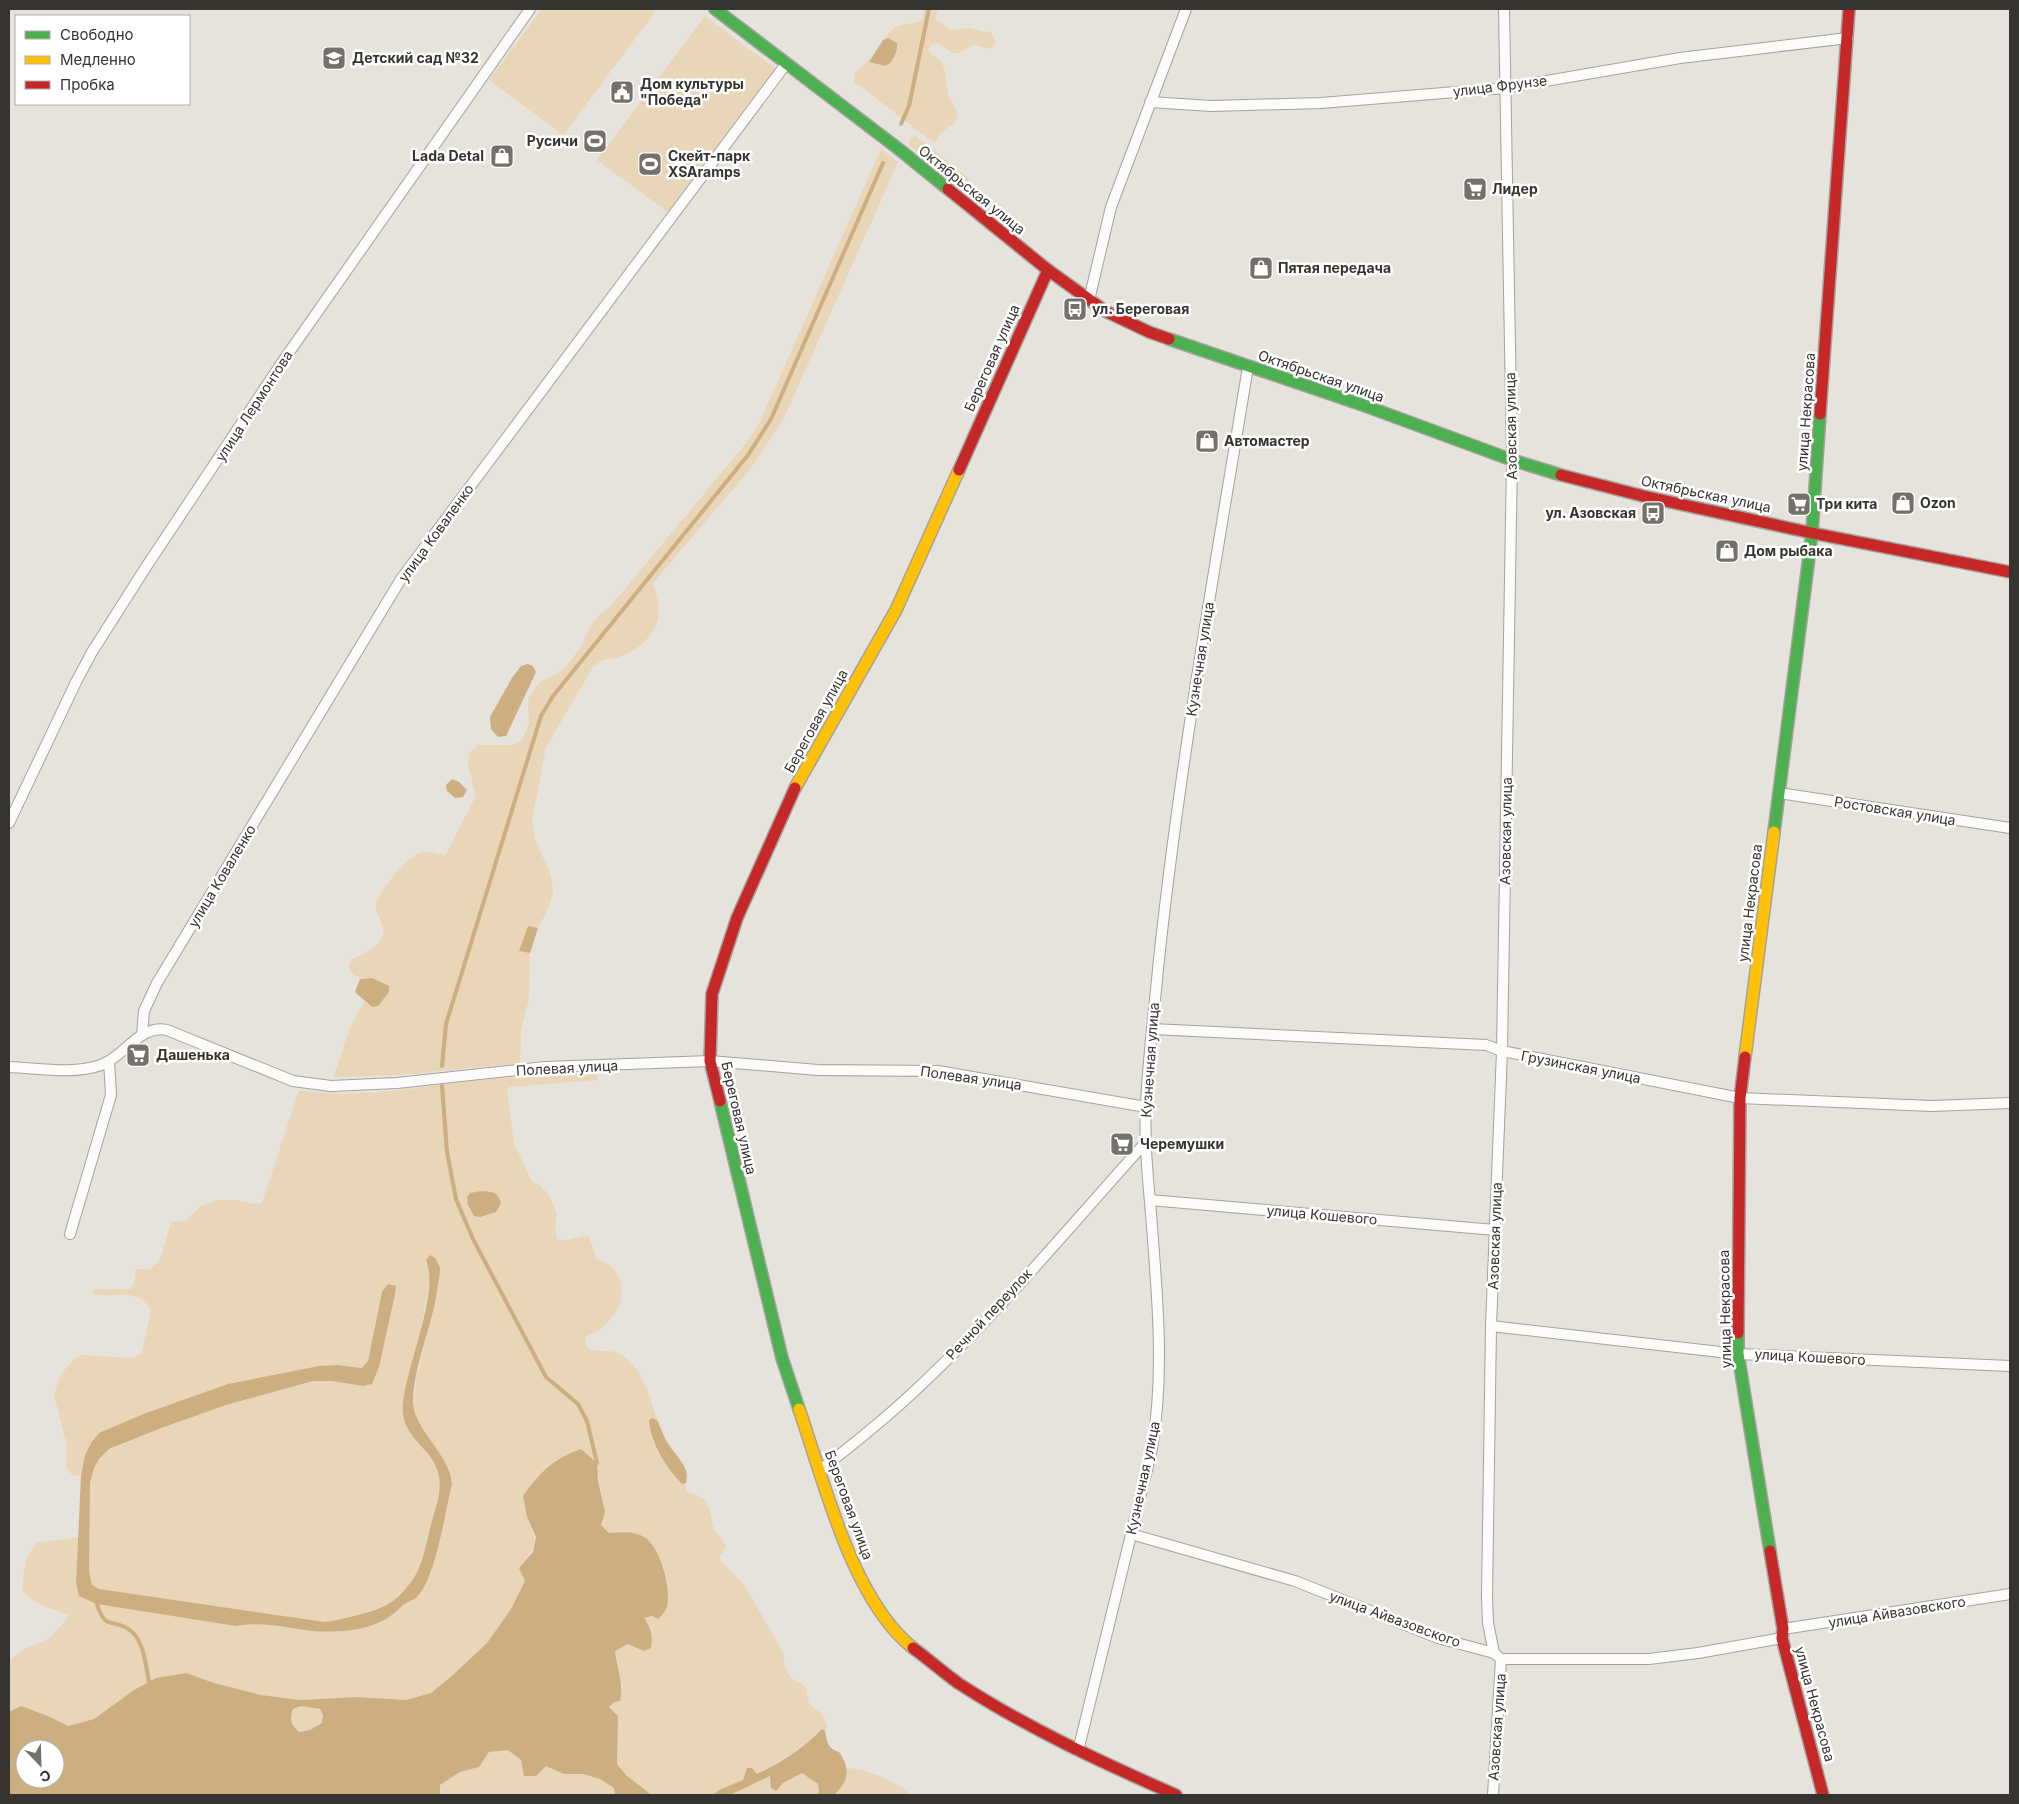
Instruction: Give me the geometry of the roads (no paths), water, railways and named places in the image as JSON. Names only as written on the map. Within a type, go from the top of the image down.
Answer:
[{"type":"street","name":"улица Лермонтова","points":[[9,823],[92,652],[283,361],[530,9]]},
{"type":"street","name":"Октябрьская улица","points":[[715,9],[900,150],[1048,270],[1089,300],[1123,320],[1149,332],[1360,404],[1512,460],[1605,487],[1812,533],[2010,572]]},
{"type":"street","points":[[1089,300],[1106,222],[1186,9]]},
{"type":"street","name":"Азовская улица","points":[[1493,1795],[1498,1656],[1488,1623],[1487,1597],[1491,1326],[1502,1051],[1512,460],[1504,9]]},
{"type":"street","name":"улица Некрасова","points":[[1824,1795],[1783,1633],[1738,1354],[1740,1098],[1812,533],[1849,9]]},
{"type":"street","name":"улица Фрунзе","points":[[1150,102],[1211,106],[1321,103],[1505,88],[1680,58],[1848,38]]},
{"type":"street","name":"улица Коваленко","points":[[142,1035],[144,1011],[157,983],[401,579],[786,64]]},
{"type":"street","name":"Береговая улица","points":[[1048,270],[896,610],[791,795],[749,892],[729,942],[712,994],[710,1061],[782,1358],[839,1527],[866,1590],[883,1618],[899,1637],[957,1682],[1001,1709],[1078,1751],[1176,1795]]},
{"type":"street","name":"Кузнечная улица","points":[[1078,1751],[1152,1449],[1160,1355],[1145,1143],[1152,1029],[1168,871],[1189,725],[1248,367]]},
{"type":"street","name":"Ростовская улица","points":[[1779,793],[2010,828]]},
{"type":"street","name":"Полевая улица","points":[[9,1067],[74,1070],[93,1067],[110,1061],[142,1035],[158,1028],[293,1081],[332,1086],[397,1083],[545,1068],[710,1061],[818,1070],[938,1071],[1146,1107]]},
{"type":"street","name":"Грузинская улица","points":[[1152,1029],[1486,1045],[1502,1051],[1740,1098],[1932,1106],[2010,1103]]},
{"type":"street","points":[[70,1234],[111,1095],[110,1061]]},
{"type":"street","name":"Речной переулок","points":[[820,1470],[872,1430],[922,1385],[995,1310],[1145,1143]]},
{"type":"street","name":"улица Кошевого","points":[[1150,1200],[1495,1230]]},
{"type":"street","name":"улица Кошевого","points":[[1491,1326],[1738,1354],[2010,1366]]},
{"type":"street","name":"улица Айвазовского","points":[[1131,1534],[1294,1581],[1438,1638],[1498,1656],[1656,1658],[1698,1654],[1783,1633],[2010,1594]]},
{"type":"waterway","points":[[901,124],[909,106],[929,9]]},
{"type":"waterway","points":[[442,1066],[446,1024],[541,716],[553,696],[748,455],[771,419],[883,163]]},
{"type":"waterway","points":[[442,1086],[447,1152],[456,1199],[473,1239],[546,1377],[578,1404],[587,1421],[597,1463]]},
{"type":"waterway","points":[[97,1604],[103,1618],[111,1623],[125,1627],[135,1635],[142,1648],[149,1682]]},
{"type":"place","name":"Детский сад №32","points":[[334,58]]},
{"type":"place","name":"Дом культуры \"Победа\"","points":[[622,92]]},
{"type":"place","name":"Русичи","points":[[595,141]]},
{"type":"place","name":"Lada Detal","points":[[502,156]]},
{"type":"place","name":"Скейт-парк XSAramps","points":[[650,164]]},
{"type":"place","name":"Лидер","points":[[1475,189]]},
{"type":"place","name":"Пятая передача","points":[[1261,268]]},
{"type":"place","name":"ул. Береговая","points":[[1075,309]]},
{"type":"place","name":"Автомастер","points":[[1207,441]]},
{"type":"place","name":"Ozon","points":[[1903,503]]},
{"type":"place","name":"Три кита","points":[[1799,504]]},
{"type":"place","name":"ул. Азовская","points":[[1653,513]]},
{"type":"place","name":"Дом рыбака","points":[[1727,551]]},
{"type":"place","name":"Дашенька","points":[[138,1055]]},
{"type":"place","name":"Черемушки","points":[[1122,1144]]}]
